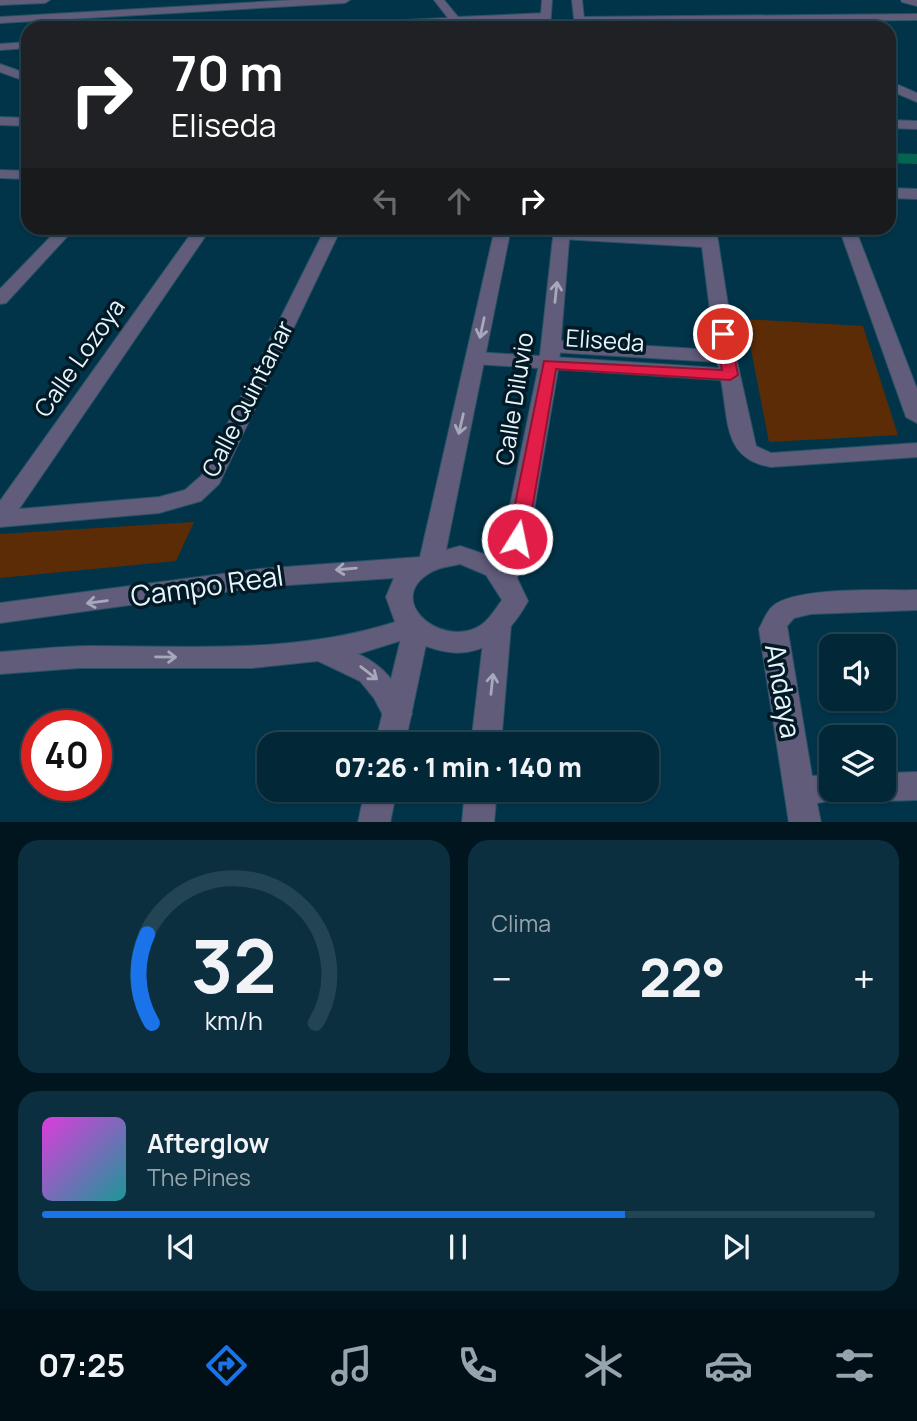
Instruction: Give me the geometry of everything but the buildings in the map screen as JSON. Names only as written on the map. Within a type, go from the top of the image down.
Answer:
[{"type":"street","points":[[0,20],[345,0]]},
{"type":"street","points":[[439,0],[451,21]]},
{"type":"street","points":[[577,0],[580,21]]},
{"type":"street","points":[[906,0],[917,3]]},
{"type":"street","points":[[0,5],[51,2]]},
{"type":"street","points":[[481,21],[546,14]]},
{"type":"street","points":[[811,21],[917,17]]},
{"type":"street","points":[[896,23],[917,23]]},
{"type":"street","points":[[0,47],[21,46]]},
{"type":"street","points":[[0,68],[21,76]]},
{"type":"street","points":[[896,88],[917,98]]},
{"type":"street","points":[[0,121],[21,122]]},
{"type":"street","points":[[896,124],[917,125]]},
{"type":"street","points":[[0,174],[21,175]]},
{"type":"street","points":[[896,193],[917,194]]},
{"type":"street","points":[[0,299],[60,235]]},
{"type":"street","name":"Calle Lozoya","points":[[0,519],[198,235]]},
{"type":"street","name":"Calle Diluvio","points":[[424,564],[476,358],[502,235]]},
{"type":"street","name":"Calle Diluvio","points":[[506,576],[517,539],[550,355],[562,235]]},
{"type":"street","points":[[709,235],[728,366],[746,449],[759,458],[782,460],[917,450]]},
{"type":"street","points":[[850,235],[917,417]]},
{"type":"street","name":"Calle Quintanar","points":[[0,519],[159,505],[193,496],[211,479],[329,237]]},
{"type":"street","name":"Eliseda","points":[[476,358],[550,355],[728,366]]},
{"type":"street","points":[[460,555],[486,561],[506,576],[515,601],[498,625],[482,638],[457,643],[431,639],[413,628],[398,607],[400,586],[424,564],[460,555]]},
{"type":"street","name":"Campo Real","points":[[0,613],[97,602],[258,576],[424,564]]},
{"type":"street","name":"Andaya","points":[[806,822],[772,629],[777,618],[796,607],[814,604],[917,600]]},
{"type":"street","points":[[487,732],[498,625]]},
{"type":"street","points":[[0,663],[86,657],[256,658],[323,653],[413,628]]},
{"type":"street","points":[[393,732],[413,628]]},
{"type":"street","points":[[323,653],[362,667],[388,692],[397,714]]},
{"type":"street","points":[[896,787],[917,786]]},
{"type":"street","points":[[800,790],[819,789]]},
{"type":"street","points":[[374,822],[378,802]]},
{"type":"street","points":[[478,822],[480,802]]},
{"type":"shaded area","points":[[745,319],[863,326],[898,435],[769,442]]},
{"type":"shaded area","points":[[194,522],[176,561],[0,578],[0,534]]},
{"type":"waterway","points":[[896,158],[917,159]]},
{"type":"route","points":[[517,539],[549,364],[730,375],[723,334]]}]
